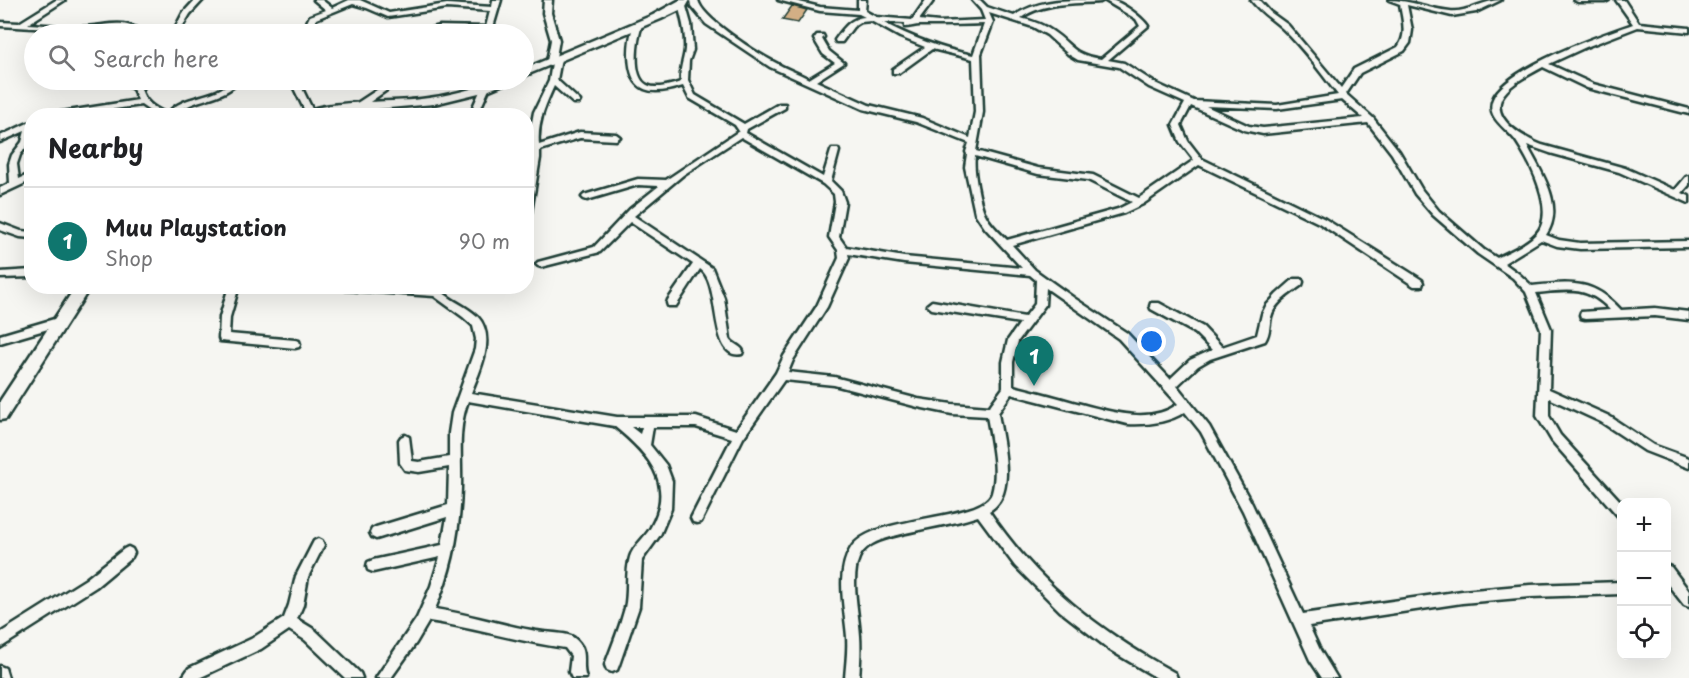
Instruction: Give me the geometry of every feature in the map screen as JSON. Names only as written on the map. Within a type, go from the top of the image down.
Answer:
[{"type":"street","points":[[21,25],[61,0]]},
{"type":"street","points":[[181,24],[199,0]]},
{"type":"street","points":[[318,0],[330,10]]},
{"type":"street","points":[[490,24],[497,0]]},
{"type":"street","points":[[534,165],[537,148],[534,133],[538,112],[553,81],[555,40],[547,13],[548,0]]},
{"type":"street","points":[[694,0],[695,6],[709,22],[772,65],[866,107],[919,120],[971,147],[1038,171],[1090,177],[1140,202]]},
{"type":"street","points":[[782,0],[820,9],[861,12],[940,52],[978,58]]},
{"type":"street","points":[[861,12],[862,0]]},
{"type":"street","points":[[897,31],[913,23],[930,0]]},
{"type":"street","points":[[976,0],[984,9],[989,22],[980,42],[979,112],[969,167],[980,213],[1032,272],[1070,301],[1114,328],[1170,386],[1205,429],[1232,476],[1281,576],[1315,655],[1330,678]]},
{"type":"street","points":[[1016,18],[1028,6],[1065,1],[1100,0]]},
{"type":"street","points":[[1103,61],[1144,26],[1139,18],[1107,0]]},
{"type":"street","points":[[1255,0],[1267,14],[1285,27],[1343,95],[1370,120],[1395,153],[1426,202],[1444,220],[1516,276],[1530,290],[1546,329],[1543,416],[1548,426],[1617,506]]},
{"type":"street","points":[[1393,0],[1452,14],[1473,10],[1497,0]]},
{"type":"street","points":[[1578,0],[1605,0]]},
{"type":"street","points":[[313,24],[311,20],[354,1],[388,15],[440,7],[493,9]]},
{"type":"street","points":[[1626,1],[1637,25]]},
{"type":"street","points":[[534,69],[684,3],[689,50],[685,61],[686,83],[692,96],[742,131],[826,182],[840,197],[834,237],[843,250],[841,266],[827,298],[788,359],[781,375],[739,435],[697,518]]},
{"type":"street","points":[[1189,103],[1277,107],[1343,95],[1357,71],[1401,49],[1407,41],[1408,30],[1403,3]]},
{"type":"street","points":[[984,9],[1016,18],[1050,33],[1080,58],[1121,65],[1152,85],[1254,130],[1370,120]]},
{"type":"street","points":[[840,40],[850,25],[859,20],[875,19],[955,25],[989,22]]},
{"type":"street","points":[[0,24],[24,25]]},
{"type":"street","points":[[638,24],[634,36],[631,64],[635,79],[639,84],[656,89],[686,83]]},
{"type":"street","points":[[1497,263],[1540,236],[1546,229],[1550,217],[1549,202],[1519,138],[1498,116],[1497,98],[1504,87],[1587,42],[1637,25],[1689,30]]},
{"type":"street","points":[[811,81],[840,63],[826,52],[818,39],[820,37]]},
{"type":"street","points":[[896,71],[930,47]]},
{"type":"street","points":[[1544,65],[1590,86],[1689,112]]},
{"type":"street","points":[[553,81],[576,101]]},
{"type":"street","points":[[137,90],[147,108]]},
{"type":"street","points":[[176,108],[225,90]]},
{"type":"street","points":[[297,90],[303,108]]},
{"type":"street","points":[[357,107],[382,90]]},
{"type":"street","points":[[350,108],[438,101],[468,90]]},
{"type":"street","points":[[476,108],[482,90]]},
{"type":"street","points":[[102,108],[142,102]]},
{"type":"street","points":[[1189,103],[1177,125],[1184,142],[1199,161],[1322,220],[1418,283]]},
{"type":"street","points":[[540,264],[597,249],[633,211],[668,183],[782,106]]},
{"type":"street","points":[[0,139],[24,129]]},
{"type":"street","points":[[537,148],[580,135],[615,137]]},
{"type":"street","points":[[1519,138],[1623,170],[1689,200]]},
{"type":"street","points":[[15,184],[16,155],[24,148]]},
{"type":"street","points":[[826,182],[835,152]]},
{"type":"street","points":[[1005,244],[1121,211],[1140,202],[1199,161]]},
{"type":"street","points":[[1676,194],[1689,179]]},
{"type":"street","points":[[0,191],[24,180]]},
{"type":"street","points":[[588,197],[638,182],[668,183]]},
{"type":"street","points":[[628,217],[709,270],[719,298],[725,339],[728,345],[738,351]]},
{"type":"street","points":[[0,226],[24,234]]},
{"type":"street","points":[[1540,236],[1557,243],[1580,246],[1689,244]]},
{"type":"street","points":[[843,250],[904,261],[1032,272]]},
{"type":"street","points":[[672,303],[699,263]]},
{"type":"street","points":[[0,275],[24,274]]},
{"type":"street","points":[[852,678],[854,646],[850,574],[854,553],[865,543],[884,534],[981,510],[993,502],[999,490],[999,451],[992,412],[1008,389],[1011,347],[1018,331],[1040,305],[1041,279]]},
{"type":"street","points":[[1170,386],[1194,363],[1219,351],[1261,338],[1265,334],[1268,312],[1278,298],[1298,282]]},
{"type":"street","points":[[1530,290],[1570,286],[1585,287],[1606,299],[1619,314]]},
{"type":"street","points":[[0,414],[79,294]]},
{"type":"street","points":[[232,294],[225,317],[224,338],[294,344]]},
{"type":"street","points":[[383,678],[426,614],[435,592],[454,509],[455,428],[477,363],[482,337],[480,327],[444,294]]},
{"type":"street","points":[[932,305],[1028,321]]},
{"type":"street","points":[[1155,306],[1198,330],[1219,351]]},
{"type":"street","points":[[1585,315],[1655,312],[1689,316]]},
{"type":"street","points":[[0,339],[61,321]]},
{"type":"street","points":[[788,359],[801,378]]},
{"type":"street","points":[[781,375],[834,381],[918,403],[952,409],[992,412]]},
{"type":"street","points":[[1008,389],[1135,420],[1166,416],[1186,405]]},
{"type":"street","points":[[1544,390],[1605,420],[1649,448],[1689,463]]},
{"type":"street","points":[[464,396],[617,422],[696,422],[739,435]]},
{"type":"street","points":[[612,665],[632,607],[636,558],[656,531],[665,509],[665,474],[644,445],[617,422]]},
{"type":"street","points":[[644,445],[648,422]]},
{"type":"street","points":[[405,440],[406,463],[409,466],[419,468],[456,461]]},
{"type":"street","points":[[376,533],[454,509]]},
{"type":"street","points":[[981,510],[1011,554],[1063,607],[1136,659],[1170,678]]},
{"type":"street","points":[[189,678],[194,673],[256,644],[289,622],[296,605],[302,576],[318,545]]},
{"type":"street","points":[[373,566],[446,550]]},
{"type":"street","points":[[0,641],[91,583],[128,553]]},
{"type":"street","points":[[1299,621],[1462,597],[1530,591],[1617,588]]},
{"type":"street","points":[[1673,588],[1689,601]]},
{"type":"street","points":[[426,614],[466,620],[531,637],[568,642],[576,649],[578,656],[576,672],[579,678]]},
{"type":"street","points":[[289,622],[310,635],[355,678]]},
{"type":"street","points":[[0,673],[1,678]]},
{"type":"building","points":[[792,6],[807,10],[798,23],[782,20]]},
{"type":"place","name":"Muu Playstation","points":[[1034,386]]}]
